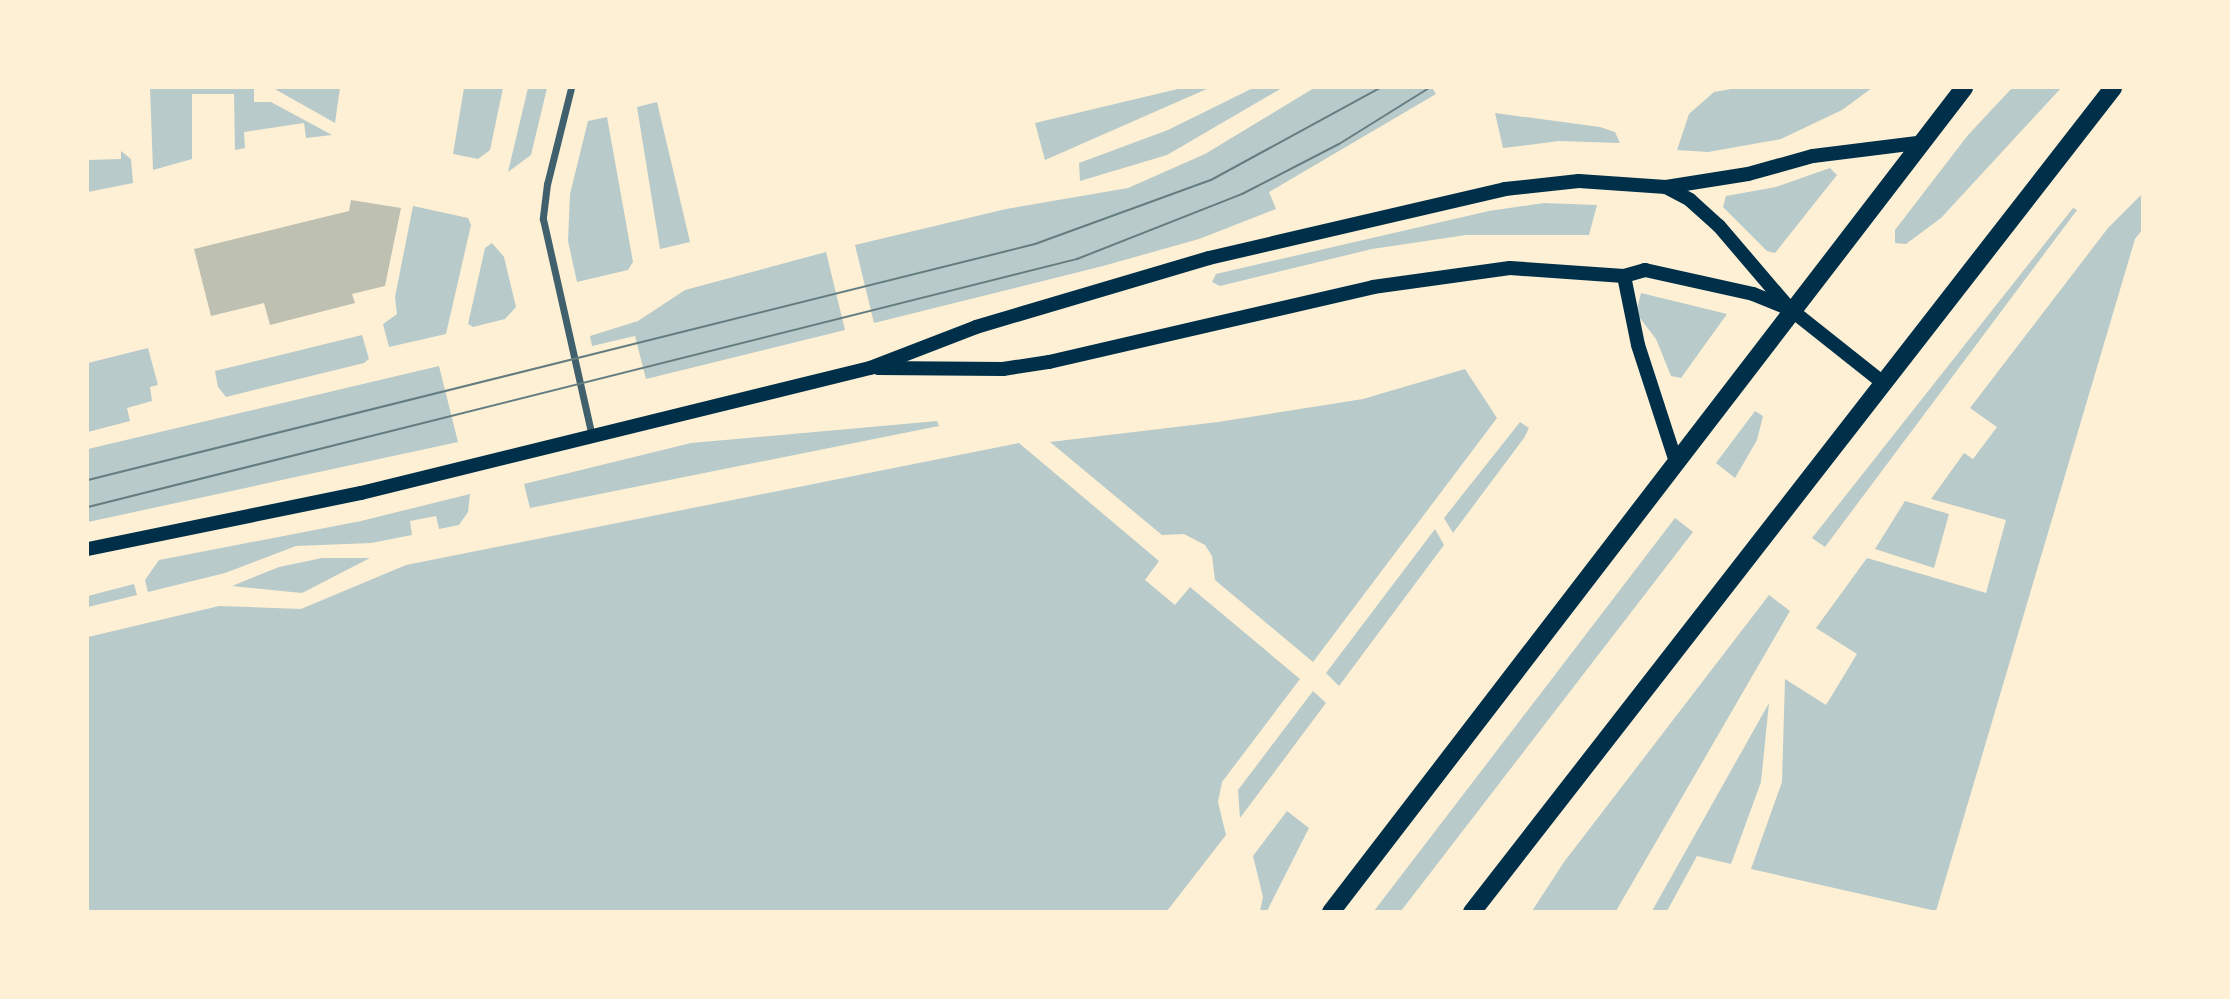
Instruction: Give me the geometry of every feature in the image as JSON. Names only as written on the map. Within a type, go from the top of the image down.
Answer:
[{"type":"main road","points":[[1331,912],[1790,309],[1917,144],[1964,88]]},
{"type":"main road","points":[[1472,912],[2113,88]]},
{"type":"main road","points":[[88,548],[361,493],[870,368],[976,327],[1209,258],[1505,189],[1578,181],[1666,187],[1748,174],[1813,156],[1917,144]]},
{"type":"main road","points":[[1666,187],[1690,200],[1719,226],[1790,309],[1882,382]]},
{"type":"main road","points":[[870,368],[1003,369],[1049,362],[1453,273],[1561,269],[1624,276],[1645,270],[1753,294],[1790,309]]},
{"type":"main road","points":[[1624,276],[1638,345],[1675,459]]},
{"type":"street","points":[[571,88],[547,184],[543,219],[592,437]]},
{"type":"shaded area","points":[[150,88],[254,88],[254,102],[271,102],[332,135],[306,138],[304,123],[244,132],[245,148],[235,150],[234,94],[192,94],[192,159],[153,170]]},
{"type":"shaded area","points":[[273,88],[340,88],[335,123]]},
{"type":"shaded area","points":[[464,88],[503,88],[490,150],[478,159],[453,154]]},
{"type":"shaded area","points":[[528,88],[547,88],[531,155],[508,172]]},
{"type":"shaded area","points":[[1182,88],[1209,88],[1045,160],[1035,123]]},
{"type":"shaded area","points":[[1253,88],[1282,88],[1167,155],[1080,181],[1079,163],[1168,130]]},
{"type":"shaded area","points":[[1314,88],[1432,88],[1436,94],[1269,192],[1276,209],[1199,239],[1103,266],[874,323],[855,245],[1006,209],[1128,188],[1205,154]]},
{"type":"shaded area","points":[[1737,88],[1872,88],[1842,110],[1781,139],[1708,152],[1677,150],[1689,114],[1714,92]]},
{"type":"shaded area","points":[[2012,88],[2061,88],[1941,218],[1906,244],[1895,243],[1895,230],[1968,135]]},
{"type":"shaded area","points":[[657,102],[690,242],[660,249],[637,107]]},
{"type":"shaded area","points":[[1495,113],[1600,127],[1615,132],[1620,143],[1559,141],[1503,148]]},
{"type":"shaded area","points":[[607,117],[633,262],[628,270],[577,282],[568,241],[570,194],[588,121]]},
{"type":"shaded area","points":[[121,151],[131,159],[133,183],[88,192],[88,160],[121,159]]},
{"type":"shaded area","points":[[1830,168],[1837,175],[1775,253],[1767,251],[1723,207],[1726,196],[1776,187]]},
{"type":"shaded area","points":[[2142,194],[2142,230],[2135,239],[1936,911],[1751,869],[1782,782],[1785,679],[1826,705],[1857,654],[1816,628],[1867,558],[1986,593],[2006,520],[1931,499],[1964,453],[1973,459],[1997,427],[1970,408],[2108,228]]},
{"type":"shaded area","points":[[1544,203],[1597,205],[1589,235],[1466,235],[1372,249],[1220,286],[1212,282],[1216,274],[1489,211]]},
{"type":"shaded area","points":[[413,206],[468,218],[471,225],[446,334],[389,347],[383,324],[397,314],[395,297]]},
{"type":"shaded area","points":[[2073,208],[2077,210],[1825,547],[1812,538]]},
{"type":"shaded area","points":[[492,243],[504,257],[516,307],[505,319],[473,327],[468,324],[485,248]]},
{"type":"shaded area","points":[[826,252],[845,330],[646,379],[635,336],[592,346],[590,336],[638,321],[685,290]]},
{"type":"shaded area","points":[[1641,293],[1727,314],[1681,378],[1671,376],[1656,339],[1636,313]]},
{"type":"shaded area","points":[[362,335],[369,359],[364,363],[226,397],[218,387],[215,371]]},
{"type":"shaded area","points":[[148,348],[158,385],[150,387],[152,401],[127,408],[130,421],[88,432],[88,363]]},
{"type":"shaded area","points":[[439,366],[458,442],[88,522],[88,449]]},
{"type":"shaded area","points":[[1465,369],[1497,418],[1313,662],[1215,580],[1212,556],[1205,545],[1184,534],[1162,535],[1050,442],[1218,422],[1363,399]]},
{"type":"shaded area","points":[[1755,411],[1763,416],[1757,440],[1735,478],[1716,463]]},
{"type":"shaded area","points":[[937,421],[939,426],[530,508],[524,484],[691,443]]},
{"type":"shaded area","points":[[1520,422],[1529,428],[1524,438],[1453,533],[1444,518]]},
{"type":"shaded area","points":[[1019,443],[1159,561],[1145,580],[1175,605],[1190,587],[1300,679],[1222,782],[1218,802],[1226,835],[1167,911],[88,911],[88,637],[219,606],[301,609],[406,565]]},
{"type":"shaded area","points":[[470,494],[468,512],[459,525],[439,529],[436,516],[410,521],[412,535],[371,543],[296,546],[225,573],[148,592],[145,580],[159,560],[361,521]]},
{"type":"shaded area","points":[[1905,501],[1949,514],[1934,568],[1875,549]]},
{"type":"shaded area","points":[[1675,518],[1693,532],[1401,911],[1374,911]]},
{"type":"shaded area","points":[[1435,529],[1444,545],[1339,686],[1326,673]]},
{"type":"shaded area","points":[[322,558],[370,558],[302,593],[232,586],[279,567]]},
{"type":"shaded area","points":[[134,584],[137,595],[88,607],[88,596]]},
{"type":"shaded area","points":[[1769,595],[1790,611],[1616,911],[1532,911],[1564,862]]},
{"type":"shaded area","points":[[1313,691],[1326,703],[1240,818],[1238,790]]},
{"type":"shaded area","points":[[1769,703],[1761,782],[1731,864],[1697,856],[1667,911],[1652,911]]},
{"type":"shaded area","points":[[1287,811],[1309,828],[1267,911],[1260,911],[1263,897],[1253,856]]},
{"type":"building","points":[[351,200],[401,208],[385,286],[352,294],[355,303],[270,325],[264,303],[211,316],[194,249],[349,211]]},
{"type":"tram line","points":[[88,480],[1035,244],[1211,180],[1380,88]]},
{"type":"tram line","points":[[88,507],[1077,259],[1242,194],[1339,144],[1429,88]]}]
